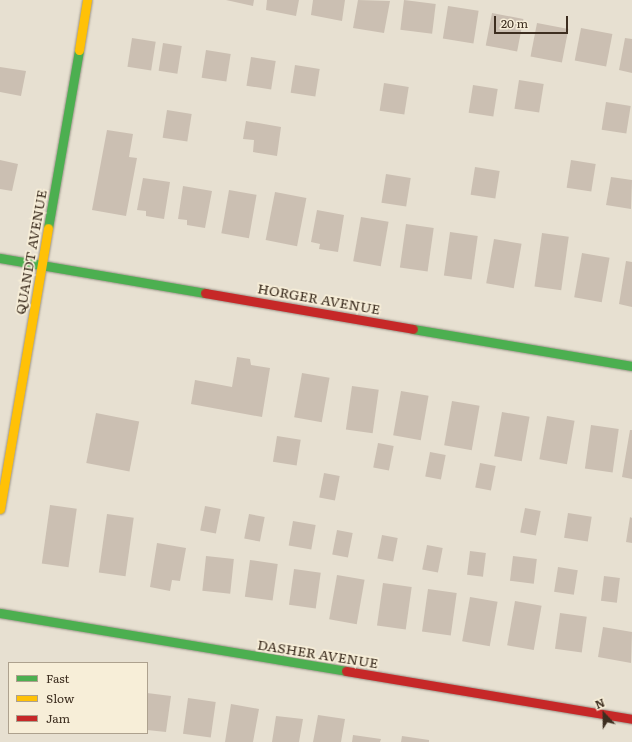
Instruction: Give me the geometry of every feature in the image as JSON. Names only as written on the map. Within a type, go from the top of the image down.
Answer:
[{"type":"street","name":"QUANDT AVENUE","points":[[0,509],[87,0]]},
{"type":"street","name":"HORGER AVENUE","points":[[0,258],[43,264],[632,366]]},
{"type":"street","name":"DASHER AVENUE","points":[[0,613],[632,719]]},
{"type":"building","points":[[226,0],[254,0],[253,6]]},
{"type":"building","points":[[267,0],[299,0],[296,16],[266,10]]},
{"type":"building","points":[[313,0],[345,0],[342,21],[311,15]]},
{"type":"building","points":[[358,0],[390,1],[384,33],[353,28]]},
{"type":"building","points":[[404,0],[436,4],[432,34],[400,30]]},
{"type":"building","points":[[448,6],[479,11],[473,43],[443,39]]},
{"type":"building","points":[[492,13],[523,19],[517,51],[486,45]]},
{"type":"building","points":[[537,23],[568,29],[562,62],[531,56]]},
{"type":"building","points":[[581,28],[612,34],[606,66],[575,60]]},
{"type":"building","points":[[132,38],[156,42],[151,70],[127,67]]},
{"type":"building","points":[[625,38],[632,39],[632,73],[619,70]]},
{"type":"building","points":[[163,43],[182,46],[177,74],[159,71]]},
{"type":"building","points":[[206,50],[231,54],[226,82],[202,78]]},
{"type":"building","points":[[251,57],[276,61],[271,90],[246,86]]},
{"type":"building","points":[[295,65],[320,69],[315,97],[291,93]]},
{"type":"building","points":[[0,67],[26,71],[21,96],[0,92]]},
{"type":"building","points":[[519,80],[544,84],[539,113],[514,109]]},
{"type":"building","points":[[384,83],[409,87],[404,115],[380,111]]},
{"type":"building","points":[[473,85],[498,89],[493,117],[469,113]]},
{"type":"building","points":[[606,102],[631,106],[626,134],[602,130]]},
{"type":"building","points":[[167,110],[192,114],[187,142],[163,138]]},
{"type":"building","points":[[246,121],[281,127],[277,156],[253,152],[254,140],[243,139]]},
{"type":"building","points":[[107,130],[133,134],[129,157],[137,158],[126,216],[92,210]]},
{"type":"building","points":[[0,160],[18,164],[12,191],[0,189]]},
{"type":"building","points":[[571,160],[596,164],[591,192],[567,188]]},
{"type":"building","points":[[475,167],[500,171],[495,199],[471,195]]},
{"type":"building","points":[[386,174],[411,178],[406,207],[381,203]]},
{"type":"building","points":[[611,177],[632,180],[631,209],[606,205]]},
{"type":"building","points":[[143,178],[170,182],[164,219],[146,216],[146,211],[137,210]]},
{"type":"building","points":[[183,186],[212,191],[205,228],[187,225],[187,220],[178,219]]},
{"type":"building","points":[[229,190],[257,195],[249,238],[221,233]]},
{"type":"building","points":[[275,192],[306,198],[297,246],[266,240]]},
{"type":"building","points":[[317,210],[344,215],[338,252],[319,249],[320,244],[311,242]]},
{"type":"building","points":[[361,217],[389,222],[381,266],[353,261]]},
{"type":"building","points":[[406,224],[434,228],[428,271],[400,268]]},
{"type":"building","points":[[450,232],[478,236],[472,279],[444,276]]},
{"type":"building","points":[[542,233],[569,237],[561,290],[534,286]]},
{"type":"building","points":[[494,239],[522,244],[514,288],[486,283]]},
{"type":"building","points":[[582,253],[610,258],[602,302],[574,297]]},
{"type":"building","points":[[626,261],[632,262],[632,307],[619,304]]},
{"type":"building","points":[[237,357],[250,359],[251,365],[270,368],[262,417],[191,404],[195,380],[232,387]]},
{"type":"building","points":[[302,373],[330,378],[322,422],[294,417]]},
{"type":"building","points":[[352,386],[379,390],[373,433],[346,430]]},
{"type":"building","points":[[401,391],[429,396],[421,440],[393,435]]},
{"type":"building","points":[[452,401],[480,406],[472,450],[444,445]]},
{"type":"building","points":[[502,412],[530,417],[522,461],[494,456]]},
{"type":"building","points":[[96,413],[139,421],[129,471],[86,463]]},
{"type":"building","points":[[547,416],[575,421],[567,464],[539,459]]},
{"type":"building","points":[[591,425],[619,429],[613,472],[585,469]]},
{"type":"building","points":[[630,430],[632,430],[632,479],[622,477]]},
{"type":"building","points":[[277,436],[301,440],[297,465],[273,462]]},
{"type":"building","points":[[378,443],[394,446],[389,471],[373,468]]},
{"type":"building","points":[[430,452],[446,455],[441,480],[425,477]]},
{"type":"building","points":[[480,463],[496,466],[491,491],[475,488]]},
{"type":"building","points":[[324,473],[340,476],[335,501],[319,498]]},
{"type":"building","points":[[50,505],[77,509],[69,567],[42,563]]},
{"type":"building","points":[[205,506],[221,509],[216,534],[200,531]]},
{"type":"building","points":[[525,508],[541,511],[536,536],[520,533]]},
{"type":"building","points":[[568,513],[592,517],[588,541],[564,538]]},
{"type":"building","points":[[107,514],[134,518],[126,576],[99,572]]},
{"type":"building","points":[[249,514],[265,517],[260,542],[244,539]]},
{"type":"building","points":[[630,517],[632,518],[632,543],[626,542]]},
{"type":"building","points":[[293,521],[316,525],[311,550],[289,546]]},
{"type":"building","points":[[337,530],[353,533],[348,558],[332,555]]},
{"type":"building","points":[[382,535],[398,538],[393,562],[377,559]]},
{"type":"building","points":[[157,543],[186,548],[180,581],[172,580],[170,591],[150,587]]},
{"type":"building","points":[[427,545],[443,548],[438,573],[422,570]]},
{"type":"building","points":[[470,551],[486,553],[483,577],[467,575]]},
{"type":"building","points":[[206,556],[234,559],[230,594],[202,591]]},
{"type":"building","points":[[513,556],[537,559],[534,584],[510,581]]},
{"type":"building","points":[[250,560],[278,564],[273,601],[245,597]]},
{"type":"building","points":[[558,567],[578,570],[574,595],[554,592]]},
{"type":"building","points":[[294,569],[321,573],[316,608],[289,605]]},
{"type":"building","points":[[337,575],[365,580],[357,624],[329,619]]},
{"type":"building","points":[[604,576],[620,578],[617,603],[601,601]]},
{"type":"building","points":[[383,583],[412,587],[406,630],[377,626]]},
{"type":"building","points":[[428,589],[457,593],[451,636],[422,632]]},
{"type":"building","points":[[470,597],[498,602],[490,646],[462,641]]},
{"type":"building","points":[[515,601],[542,606],[534,650],[507,645]]},
{"type":"building","points":[[560,613],[587,617],[582,652],[555,649]]},
{"type":"building","points":[[603,627],[632,632],[631,663],[598,657]]},
{"type":"building","points":[[148,693],[171,696],[166,732],[148,730]]},
{"type":"building","points":[[188,698],[216,702],[211,738],[183,734]]},
{"type":"building","points":[[231,704],[259,709],[253,742],[225,742]]},
{"type":"building","points":[[318,715],[345,719],[341,742],[313,742]]},
{"type":"building","points":[[276,716],[303,719],[299,742],[272,742]]},
{"type":"building","points":[[353,735],[381,739],[380,742],[352,742]]},
{"type":"building","points":[[402,736],[429,740],[429,742],[401,742]]},
{"type":"traffic: fast","points":[[48,228],[79,50]]},
{"type":"traffic: fast","points":[[0,258],[205,293]]},
{"type":"traffic: fast","points":[[413,329],[632,366]]},
{"type":"traffic: fast","points":[[0,613],[346,671]]},
{"type":"traffic: slow","points":[[79,50],[87,0]]},
{"type":"traffic: slow","points":[[0,509],[48,228]]},
{"type":"traffic: jam","points":[[205,293],[413,329]]},
{"type":"traffic: jam","points":[[346,671],[632,719]]}]
